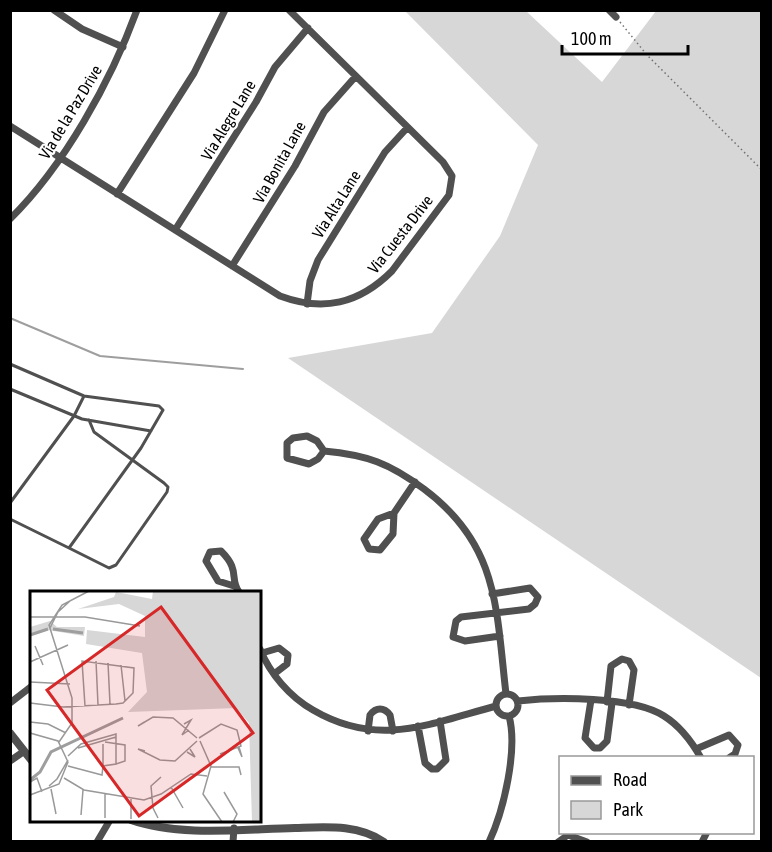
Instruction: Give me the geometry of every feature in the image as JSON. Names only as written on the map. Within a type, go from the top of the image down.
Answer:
[{"type":"street","points":[[54,10],[82,29],[123,47]]},
{"type":"street","name":"Via de la Paz Drive","points":[[10,219],[29,200],[102,88],[123,47],[137,10]]},
{"type":"street","points":[[117,194],[194,73],[225,10]]},
{"type":"street","name":"Via Cuesta Drive","points":[[10,126],[280,296],[320,306],[345,302],[369,292],[381,283],[449,195],[453,183],[448,169],[289,10]]},
{"type":"street","points":[[609,10],[616,17]]},
{"type":"street","name":"Via Alegre Lane","points":[[175,230],[256,102],[274,67],[308,28]]},
{"type":"street","name":"Via Bonita Lane","points":[[232,266],[295,166],[324,112],[356,76]]},
{"type":"street","name":"Via Alta Lane","points":[[307,304],[310,281],[318,260],[385,152],[407,128]]},
{"type":"street","points":[[307,436],[317,441],[324,451],[318,459],[309,464],[287,458],[285,449],[287,442],[293,438],[307,436]]},
{"type":"street","points":[[324,451],[354,453],[378,460],[415,482],[449,507],[465,526],[479,547],[492,594],[500,636],[506,694]]},
{"type":"street","points":[[394,513],[393,534],[381,550],[369,549],[364,539],[373,523],[394,513],[415,482]]},
{"type":"street","points":[[221,551],[234,568],[237,589],[218,581],[212,573],[206,561],[210,552],[221,551]]},
{"type":"street","points":[[492,594],[530,588],[538,597],[529,609],[461,618],[456,621],[453,638],[465,641],[500,636]]},
{"type":"street","points":[[274,674],[287,664],[285,651],[275,647],[261,651],[274,674],[289,692],[309,708],[338,723],[368,731],[393,731],[496,706]]},
{"type":"street","points":[[591,700],[585,738],[594,748],[600,748],[607,741],[611,666],[622,659],[629,661],[634,670],[629,705]]},
{"type":"street","points":[[10,703],[30,688]]},
{"type":"street","points":[[506,694],[514,696],[518,701],[516,712],[509,716],[502,715],[496,706],[499,697],[506,694]]},
{"type":"street","points":[[518,701],[558,697],[648,708],[666,717],[700,756]]},
{"type":"street","points":[[368,731],[370,716],[378,709],[383,709],[390,715],[393,731]]},
{"type":"street","points":[[489,842],[501,806],[512,748],[509,716]]},
{"type":"street","points":[[418,726],[425,763],[432,770],[437,770],[446,760],[440,721]]},
{"type":"street","points":[[10,733],[30,759]]},
{"type":"street","points":[[696,749],[729,735],[738,745],[732,756]]},
{"type":"street","points":[[10,761],[23,752]]},
{"type":"street","points":[[97,842],[109,822]]},
{"type":"street","points":[[139,822],[169,829],[339,827],[367,833],[384,842]]},
{"type":"street","points":[[233,842],[234,828]]},
{"type":"street","points":[[558,841],[568,835],[587,842]]},
{"type":"lane","points":[[10,364],[84,396],[159,406],[164,410],[132,460],[69,548]]},
{"type":"lane","points":[[10,389],[74,416],[151,431]]},
{"type":"lane","points":[[10,503],[74,416],[84,396]]},
{"type":"lane","points":[[10,519],[109,568],[116,566],[167,492],[168,487],[94,432],[89,420]]},
{"type":"path","points":[[616,17],[647,55],[762,170]]},
{"type":"green space","points":[[405,11],[526,11],[602,82],[656,11],[761,11],[761,678],[288,358],[432,333],[500,236],[538,145]]},
{"type":"waterway","points":[[10,318],[100,356],[243,369]]}]
